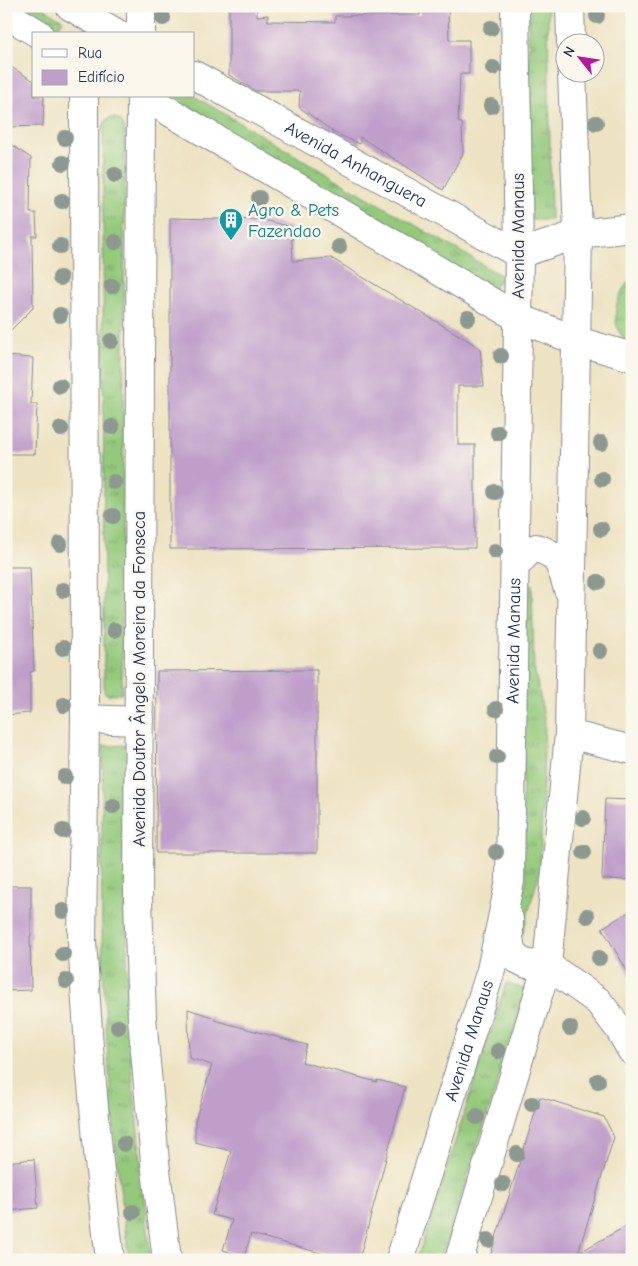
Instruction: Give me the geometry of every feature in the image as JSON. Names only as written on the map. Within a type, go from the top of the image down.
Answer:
[{"type":"street","points":[[141,6],[141,32]]},
{"type":"street","name":"Avenida Manaus","points":[[400,1260],[491,970],[510,881],[519,254],[515,6]]},
{"type":"street","points":[[570,6],[571,32]]},
{"type":"street","points":[[6,14],[36,32]]},
{"type":"street","points":[[81,15],[114,32]]},
{"type":"street","name":"Avenida Anhanguera","points":[[195,76],[519,254]]},
{"type":"street","points":[[459,1260],[547,965],[569,734],[578,234],[572,82]]},
{"type":"street","points":[[84,98],[85,719],[82,941],[90,1062],[110,1260]]},
{"type":"street","name":"Avenida Doutor Ângelo Moreira da Fonseca","points":[[142,98],[138,899],[142,1018],[155,1162],[167,1260]]},
{"type":"street","points":[[145,98],[517,317],[577,341],[632,357]]},
{"type":"street","points":[[519,254],[578,234],[632,228]]},
{"type":"street","points":[[516,565],[528,552],[536,548],[547,551],[557,559],[562,569],[571,600]]},
{"type":"street","points":[[85,719],[139,721]]},
{"type":"street","points":[[569,734],[632,750]]},
{"type":"street","points":[[510,881],[508,937],[511,951],[517,959],[527,964],[547,965],[598,1001],[620,1030],[632,1051]]},
{"type":"green space","points":[[14,6],[40,6],[63,20],[56,31]]},
{"type":"green space","points":[[528,6],[548,6],[551,220],[531,220]]},
{"type":"green space","points":[[195,97],[502,276],[492,291],[171,103],[175,98]]},
{"type":"green space","points":[[113,117],[121,121],[125,129],[122,693],[108,695],[104,692],[103,126],[107,119]]},
{"type":"green space","points":[[632,278],[632,350],[617,326],[616,312],[619,297]]},
{"type":"green space","points":[[525,583],[532,584],[534,667],[545,722],[540,870],[522,936],[515,928],[527,876],[522,860]]},
{"type":"green space","points":[[128,745],[127,984],[132,1073],[151,1260],[129,1260],[114,1124],[104,988],[102,898],[103,746]]},
{"type":"green space","points":[[506,983],[527,990],[441,1260],[417,1260]]},
{"type":"building","points":[[229,6],[257,6],[257,16],[268,15],[268,21],[335,22],[335,16],[420,15],[420,6],[448,6],[449,40],[469,40],[469,74],[460,74],[458,122],[462,123],[463,153],[443,190],[360,137],[360,144],[335,133],[299,107],[300,91],[256,91],[229,75]]},
{"type":"building","points":[[6,64],[32,80],[32,98],[44,98],[43,126],[6,127]]},
{"type":"building","points":[[6,141],[31,158],[30,213],[36,213],[37,236],[32,236],[33,308],[6,335]]},
{"type":"building","points":[[170,218],[263,220],[291,227],[293,261],[331,258],[480,348],[484,386],[458,386],[458,445],[475,445],[475,548],[170,549]]},
{"type":"building","points":[[6,356],[33,358],[31,404],[37,404],[35,454],[6,454]]},
{"type":"building","points":[[6,567],[30,567],[34,671],[30,672],[30,713],[6,715]]},
{"type":"building","points":[[317,670],[317,853],[156,853],[157,671]]},
{"type":"building","points":[[605,799],[632,800],[632,880],[602,879]]},
{"type":"building","points":[[6,886],[31,886],[31,990],[6,991]]},
{"type":"building","points":[[632,910],[632,979],[602,928]]},
{"type":"building","points":[[188,1009],[215,1018],[214,1020],[307,1045],[302,1062],[377,1082],[377,1080],[405,1087],[359,1260],[346,1260],[251,1234],[244,1257],[223,1250],[232,1220],[212,1215],[231,1151],[195,1142],[195,1121],[212,1065],[189,1058]]},
{"type":"building","points":[[540,1097],[604,1117],[614,1137],[578,1253],[632,1223],[632,1260],[489,1260]]},
{"type":"building","points":[[34,1159],[38,1208],[6,1211],[6,1162]]},
{"type":"place","name":"Agro & Pets Fazendao","points":[[231,241]]}]
